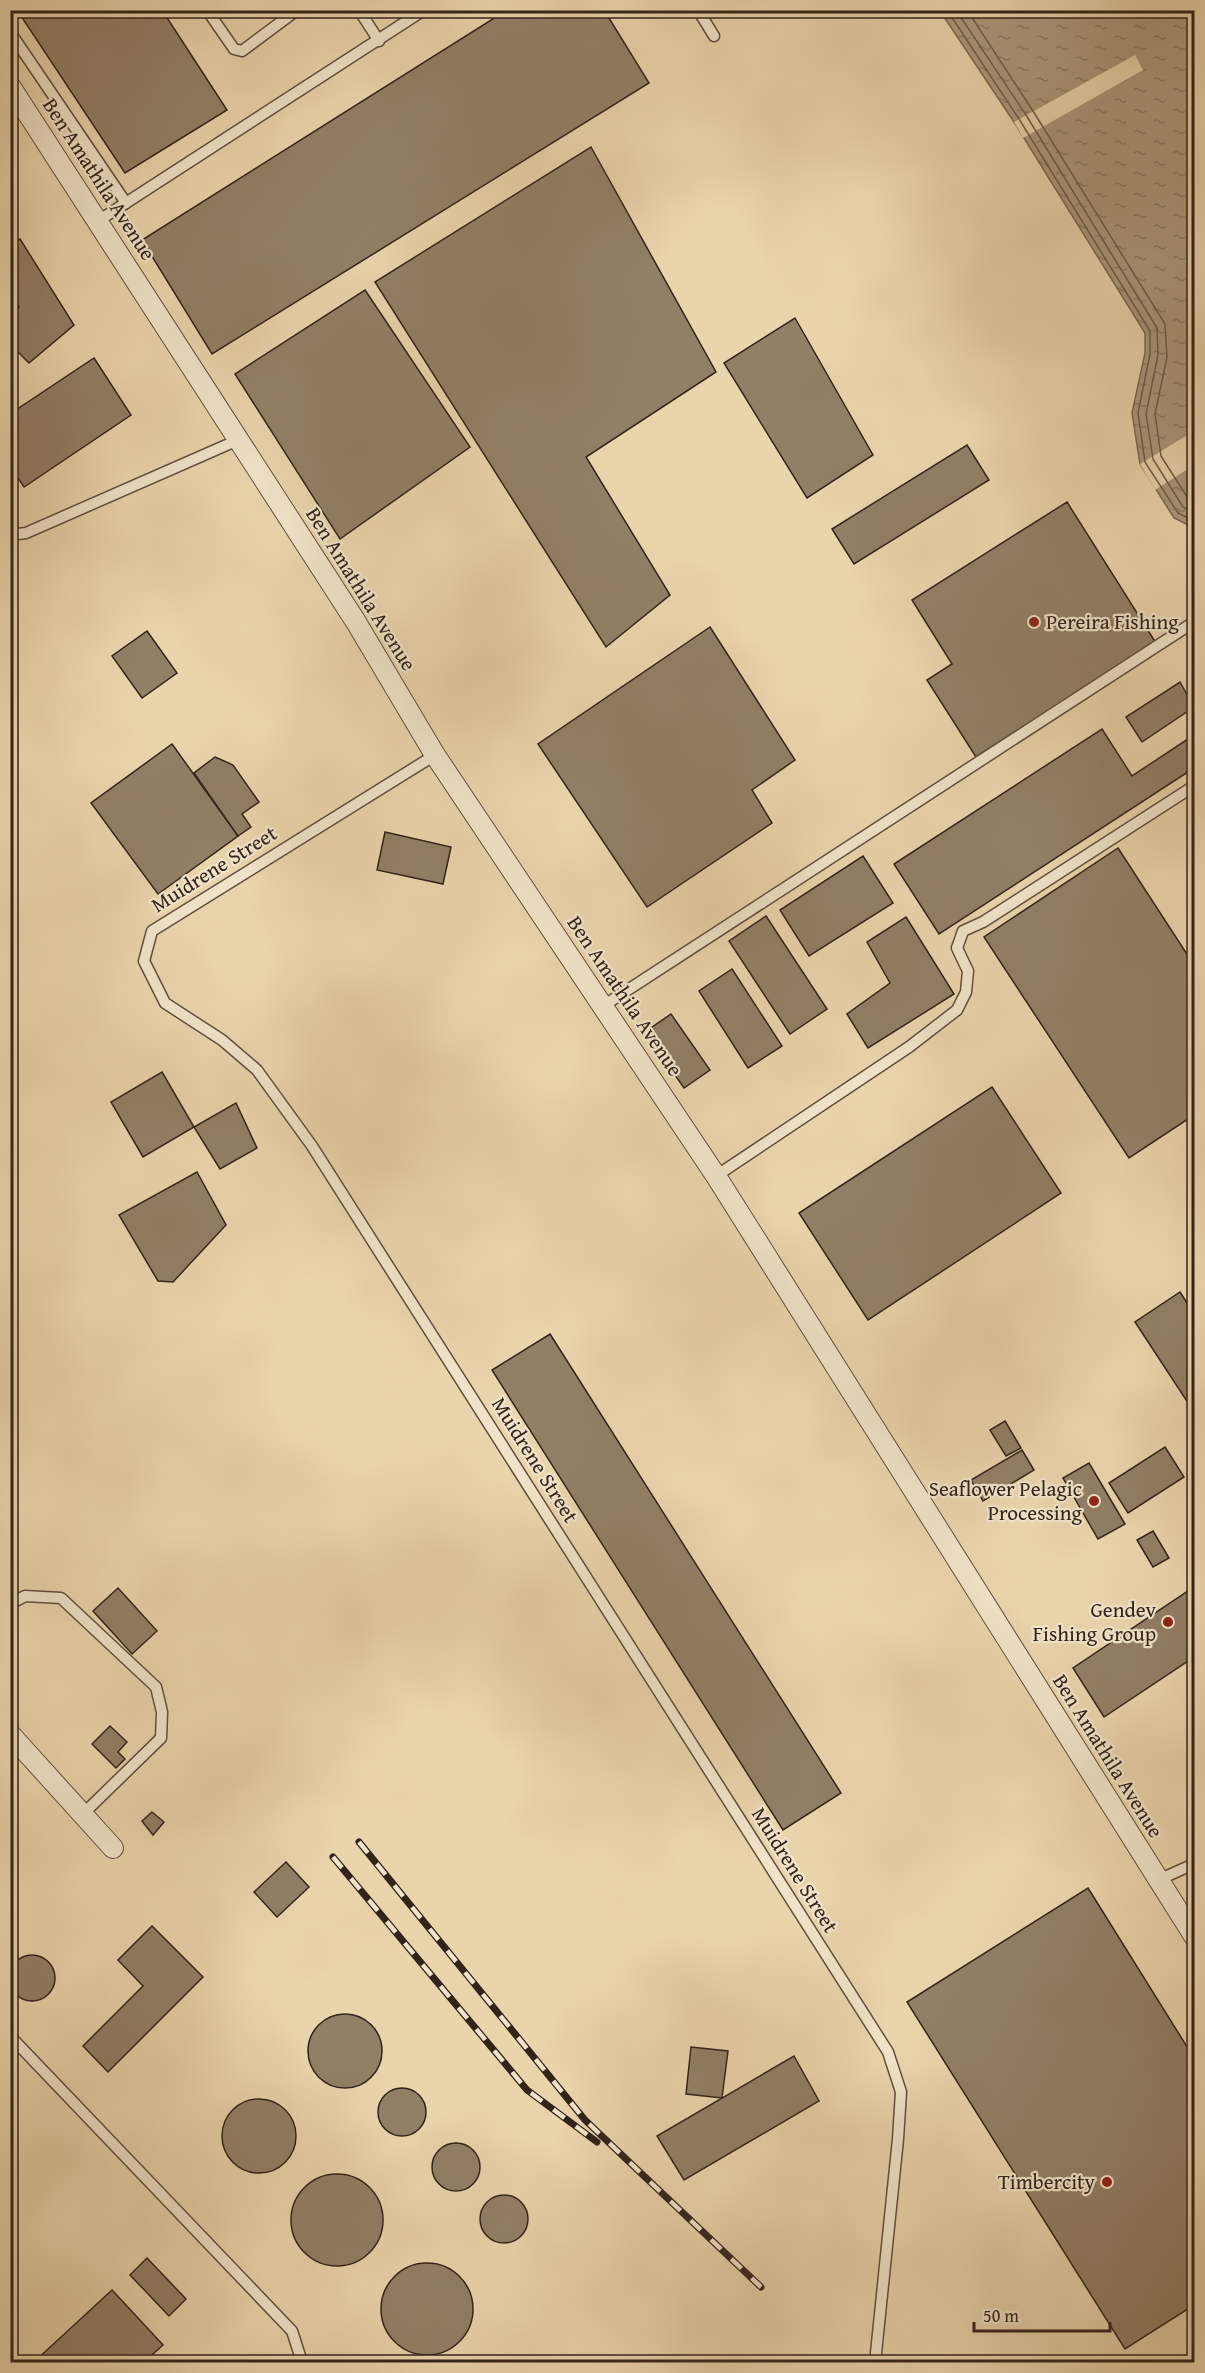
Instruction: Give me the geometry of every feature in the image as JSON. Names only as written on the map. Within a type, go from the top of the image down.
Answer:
[{"type":"street","name":"Ben Amathila Avenue","points":[[10,86],[356,622],[435,755],[716,1176],[1194,1936]]},
{"type":"street","points":[[10,1734],[113,1848]]},
{"type":"lane","points":[[207,10],[234,49],[242,51],[297,10]]},
{"type":"lane","points":[[359,10],[379,41]]},
{"type":"lane","points":[[98,220],[424,10]]},
{"type":"lane","points":[[698,10],[714,36]]},
{"type":"lane","points":[[10,32],[126,203]]},
{"type":"lane","points":[[10,531],[18,534],[26,533],[238,440]]},
{"type":"lane","points":[[603,1006],[1194,622]]},
{"type":"lane","name":"Muidrene Street","points":[[435,755],[152,931],[144,961],[165,1003],[222,1040],[257,1070],[312,1146],[888,2052],[901,2092],[877,2362]]},
{"type":"lane","points":[[716,1176],[909,1047],[957,1010],[966,992],[968,971],[957,948],[963,931],[982,922],[1194,786]]},
{"type":"lane","points":[[10,1604],[25,1596],[61,1598],[156,1687],[162,1712],[161,1738],[83,1814]]},
{"type":"lane","points":[[1158,1880],[1194,1864]]},
{"type":"lane","points":[[10,2036],[292,2331],[302,2362]]},
{"type":"water","points":[[940,11],[1194,11],[1194,528],[1174,518],[1140,464],[1132,413],[1145,353],[1145,333],[1014,122]]},
{"type":"pier","points":[[1135,55],[1143,70],[1023,138],[1014,122]]},
{"type":"pier","points":[[1194,431],[1194,465],[1155,490],[1140,464]]},
{"type":"building","points":[[17,10],[162,10],[227,110],[125,173]]},
{"type":"building","points":[[507,10],[604,10],[649,83],[212,354],[142,240]]},
{"type":"building","points":[[591,147],[716,372],[586,457],[670,595],[606,647],[375,282]]},
{"type":"building","points":[[20,239],[74,325],[29,363],[10,344],[10,314],[19,307],[10,291],[10,245]]},
{"type":"building","points":[[365,290],[470,447],[340,539],[235,374]]},
{"type":"building","points":[[795,318],[873,455],[807,498],[724,363]]},
{"type":"building","points":[[94,358],[131,415],[24,487],[10,466],[10,414]]},
{"type":"building","points":[[967,445],[989,480],[854,564],[832,529]]},
{"type":"building","name":"Pereira Fishing","points":[[1067,502],[1156,643],[976,757],[927,680],[952,664],[912,600]]},
{"type":"building","points":[[710,627],[795,760],[752,790],[772,823],[647,907],[538,744]]},
{"type":"building","points":[[147,631],[177,673],[142,698],[112,656]]},
{"type":"building","points":[[1180,682],[1194,707],[1142,742],[1126,717]]},
{"type":"building","points":[[1102,729],[1132,776],[1194,735],[1194,768],[939,934],[894,864]]},
{"type":"building","points":[[172,744],[238,836],[158,894],[91,803]]},
{"type":"building","points":[[215,757],[233,765],[259,802],[242,814],[251,827],[238,836],[194,773]]},
{"type":"building","points":[[385,832],[451,847],[443,884],[377,870]]},
{"type":"building","points":[[1118,848],[1194,965],[1194,1115],[1129,1158],[984,937]]},
{"type":"building","points":[[863,856],[893,903],[809,956],[780,910]]},
{"type":"building","points":[[766,916],[827,1009],[790,1034],[729,941]]},
{"type":"building","points":[[906,917],[954,994],[868,1048],[847,1014],[890,983],[867,942]]},
{"type":"building","points":[[732,969],[782,1046],[748,1068],[699,991]]},
{"type":"building","points":[[671,1014],[710,1070],[684,1088],[645,1032]]},
{"type":"building","points":[[162,1072],[194,1127],[143,1157],[111,1102]]},
{"type":"building","points":[[992,1087],[1061,1193],[868,1320],[799,1213]]},
{"type":"building","points":[[236,1103],[257,1148],[220,1169],[194,1127]]},
{"type":"building","points":[[197,1172],[226,1225],[173,1282],[158,1281],[119,1215]]},
{"type":"building","points":[[1180,1292],[1194,1314],[1194,1412],[1135,1322]]},
{"type":"building","points":[[550,1334],[841,1793],[783,1830],[492,1370]]},
{"type":"building","points":[[1005,1421],[1021,1448],[1006,1456],[990,1430]]},
{"type":"building","points":[[1165,1447],[1184,1477],[1128,1513],[1109,1483]]},
{"type":"building","points":[[1022,1450],[1034,1470],[983,1501],[971,1480]]},
{"type":"building","name":"Seaflower Pelagic Processing","points":[[1089,1463],[1125,1524],[1098,1539],[1063,1478]]},
{"type":"building","points":[[1153,1531],[1169,1558],[1153,1567],[1137,1540]]},
{"type":"building","name":"Gendev Fishing Group","points":[[1194,1587],[1194,1657],[1104,1717],[1073,1668]]},
{"type":"building","points":[[118,1588],[157,1631],[132,1654],[93,1611]]},
{"type":"building","points":[[110,1726],[127,1742],[118,1752],[125,1759],[116,1768],[92,1744]]},
{"type":"building","points":[[152,1812],[164,1822],[153,1835],[142,1821]]},
{"type":"building","points":[[286,1862],[309,1887],[277,1917],[254,1892]]},
{"type":"building","name":"Timbercity","points":[[1088,1888],[1194,2058],[1194,2305],[1125,2349],[907,2002]]},
{"type":"building","points":[[152,1926],[203,1977],[108,2072],[83,2046],[143,1986],[118,1960]]},
{"type":"building","points":[[32,1955],[41,1956],[49,1961],[54,1969],[54,1987],[49,1995],[41,2000],[32,2001],[23,2000],[15,1995],[10,1987],[9,1978],[10,1969],[15,1961],[23,1956]]},
{"type":"building","points":[[345,2014],[366,2020],[376,2030],[382,2051],[376,2072],[366,2082],[345,2088],[324,2082],[314,2072],[308,2051],[314,2030],[324,2020]]},
{"type":"building","points":[[691,2047],[728,2051],[722,2098],[686,2094]]},
{"type":"building","points":[[794,2056],[819,2101],[684,2180],[657,2136]]},
{"type":"building","points":[[402,2088],[419,2095],[426,2112],[419,2129],[402,2136],[385,2129],[378,2112],[385,2095]]},
{"type":"building","points":[[259,2099],[280,2105],[290,2115],[296,2136],[290,2157],[280,2167],[259,2173],[238,2167],[228,2157],[222,2136],[228,2115],[238,2105]]},
{"type":"building","points":[[456,2143],[473,2150],[480,2167],[473,2184],[456,2191],[439,2184],[432,2167],[439,2150]]},
{"type":"building","points":[[337,2174],[355,2177],[370,2187],[380,2202],[383,2220],[380,2238],[370,2253],[355,2263],[337,2266],[319,2263],[304,2253],[294,2238],[291,2220],[294,2202],[304,2187],[319,2177]]},
{"type":"building","points":[[504,2195],[521,2202],[528,2219],[521,2236],[504,2243],[487,2236],[480,2219],[487,2202]]},
{"type":"building","points":[[147,2258],[186,2299],[169,2316],[130,2275]]},
{"type":"building","points":[[427,2263],[445,2266],[460,2276],[470,2291],[473,2309],[470,2327],[460,2342],[445,2352],[427,2355],[409,2352],[394,2342],[384,2327],[381,2309],[384,2291],[394,2276],[409,2266]]},
{"type":"building","points":[[112,2290],[163,2345],[144,2362],[34,2362]]},
{"type":"railway","points":[[359,1842],[585,2120],[761,2287]]},
{"type":"railway","points":[[333,1857],[527,2090],[597,2142]]},
{"type":"place","name":"Pereira Fishing","points":[[1034,622]]},
{"type":"place","name":"Seaflower Pelagic Processing","points":[[1094,1501]]},
{"type":"place","name":"Gendev Fishing Group","points":[[1168,1622]]},
{"type":"place","name":"Timbercity","points":[[1107,2182]]}]
